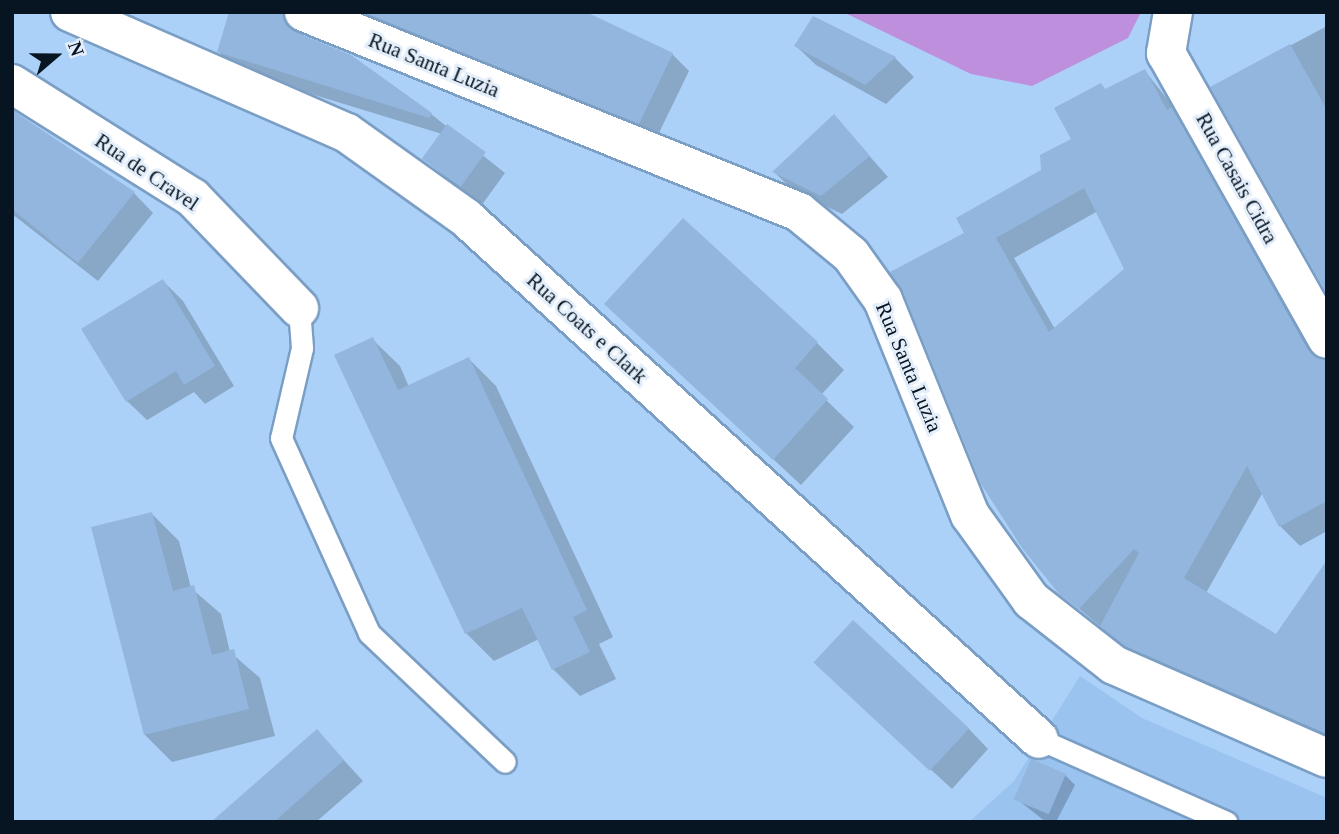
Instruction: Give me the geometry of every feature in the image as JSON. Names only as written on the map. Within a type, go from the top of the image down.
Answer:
[{"type":"street","name":"Rua Coats e Clark","points":[[70,12],[347,133],[466,218],[1040,739]]},
{"type":"street","name":"Rua Santa Luzia","points":[[304,12],[799,212],[851,255],[883,300],[970,515],[1031,600],[1114,664],[1327,758]]},
{"type":"street","name":"Rua Casais Cidra","points":[[1173,12],[1166,53],[1327,339]]},
{"type":"street","name":"Rua de Cravel","points":[[12,84],[193,198],[299,307]]},
{"type":"lane","points":[[299,307],[302,348],[281,438],[369,633],[505,762]]},
{"type":"lane","points":[[1040,739],[1226,822]]},
{"type":"shaded area","points":[[843,12],[1141,12],[1128,38],[1032,86],[971,74]]},
{"type":"shaded area","points":[[1080,676],[1142,718],[1327,798],[1327,822],[969,822],[1014,781]]},
{"type":"building","points":[[229,12],[283,12],[286,25],[295,32],[351,55],[432,113],[429,118],[217,52]]},
{"type":"building","points":[[363,12],[586,12],[673,53],[639,124]]},
{"type":"building","points":[[813,16],[896,57],[865,85],[794,46]]},
{"type":"building","points":[[1290,44],[1327,110],[1327,294],[1210,87]]},
{"type":"building","points":[[1145,69],[1167,110],[1172,107],[1308,350],[1327,361],[1327,501],[1279,527],[1247,466],[1184,578],[1276,634],[1327,560],[1327,734],[1125,646],[1100,626],[1139,553],[1134,549],[1079,609],[1059,594],[1022,548],[981,484],[903,292],[890,272],[964,233],[956,218],[1041,170],[1040,155],[1071,139],[1054,108],[1101,83],[1105,89]],"holes":[[[1084,188],[1124,269],[1049,332],[996,238]]]},
{"type":"building","points":[[12,110],[135,192],[78,263],[12,209]]},
{"type":"building","points":[[834,114],[870,156],[821,196],[772,172]]},
{"type":"building","points":[[447,124],[486,152],[461,187],[422,159]]},
{"type":"building","points":[[683,218],[818,342],[795,368],[828,399],[773,460],[604,304]]},
{"type":"building","points":[[163,279],[215,366],[184,385],[176,371],[126,402],[81,329]]},
{"type":"building","points":[[373,337],[398,390],[469,357],[587,610],[573,617],[590,652],[552,670],[522,608],[465,634],[334,355]]},
{"type":"building","points":[[152,512],[173,591],[194,585],[212,655],[234,649],[249,709],[144,735],[91,527]]},
{"type":"building","points":[[853,620],[969,728],[930,771],[813,662]]},
{"type":"building","points":[[317,729],[344,760],[274,822],[211,822]]},
{"type":"building","points":[[1031,759],[1066,774],[1049,814],[1014,800]]}]
